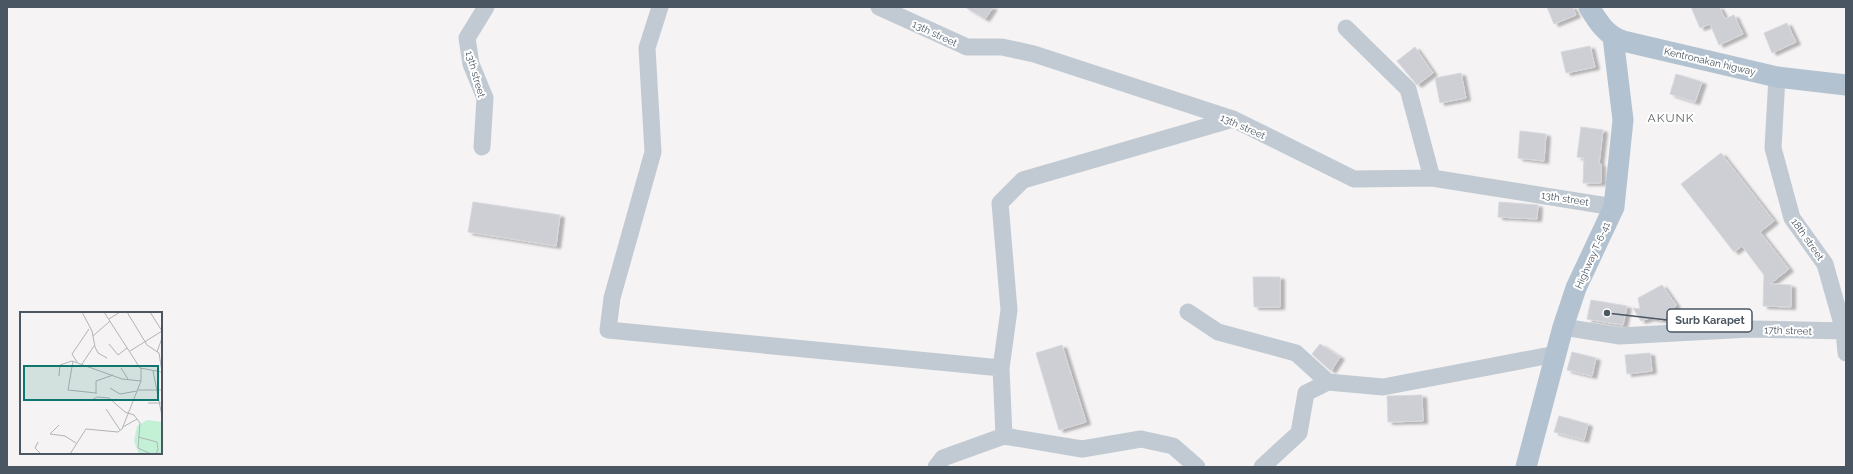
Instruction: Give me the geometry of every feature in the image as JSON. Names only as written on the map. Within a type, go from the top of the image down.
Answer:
[{"type":"main road","name":"Kentronakan higway","points":[[1589,7],[1603,29],[1613,38],[1632,44],[1777,76],[1846,85]]},
{"type":"main road","name":"Highway T-6-41","points":[[1526,467],[1563,327],[1576,288],[1614,207],[1622,120],[1613,38]]},
{"type":"street","name":"13th street","points":[[482,147],[484,98],[471,64],[467,38],[486,7]]},
{"type":"street","points":[[660,7],[647,48],[652,152],[612,298],[608,330],[1002,368]]},
{"type":"street","name":"13th street","points":[[879,7],[967,48],[1002,48],[1034,54],[1233,119],[1354,179],[1432,178],[1580,200],[1614,207]]},
{"type":"street","points":[[1346,28],[1408,89],[1432,178]]},
{"type":"street","name":"18th street","points":[[1777,76],[1773,148],[1792,218],[1825,264],[1845,331],[1846,353]]},
{"type":"street","points":[[1004,436],[1002,368],[1009,310],[1000,203],[1023,180],[1233,119]]},
{"type":"street","points":[[1188,312],[1218,332],[1296,353],[1328,382]]},
{"type":"street","name":"17th street","points":[[1563,327],[1620,336],[1750,329],[1845,331]]},
{"type":"street","points":[[1262,467],[1299,433],[1306,393],[1328,382],[1384,387],[1556,354]]},
{"type":"street","points":[[936,467],[943,458],[1004,436],[1082,449],[1141,439],[1173,446],[1197,467]]},
{"type":"building","points":[[965,7],[993,7],[985,19]]},
{"type":"building","points":[[1547,7],[1572,7],[1576,15],[1554,24]]},
{"type":"building","points":[[1691,7],[1719,7],[1725,19],[1734,15],[1743,34],[1719,45],[1710,24],[1700,28]]},
{"type":"building","points":[[1787,23],[1796,42],[1772,53],[1764,33]]},
{"type":"building","points":[[1590,46],[1595,67],[1566,73],[1561,52]]},
{"type":"building","points":[[1415,47],[1433,73],[1417,85],[1397,61]]},
{"type":"building","points":[[1461,73],[1466,98],[1440,103],[1435,78]]},
{"type":"building","points":[[1676,74],[1702,82],[1695,102],[1670,94]]},
{"type":"building","points":[[1581,127],[1603,130],[1599,164],[1601,164],[1601,183],[1583,183],[1584,158],[1577,157]]},
{"type":"building","points":[[1520,131],[1546,134],[1544,161],[1518,158]]},
{"type":"building","points":[[1721,153],[1774,221],[1760,232],[1789,269],[1770,284],[1791,285],[1791,307],[1763,306],[1764,275],[1742,246],[1734,252],[1681,184]]},
{"type":"building","points":[[473,202],[560,215],[556,246],[468,232]]},
{"type":"building","points":[[1499,202],[1538,205],[1537,219],[1498,217]]},
{"type":"building","points":[[1253,277],[1280,277],[1280,307],[1254,307]]},
{"type":"building","points":[[1662,285],[1676,305],[1663,320],[1650,318],[1641,321],[1633,308],[1640,309],[1638,298]]},
{"type":"building","points":[[1591,300],[1627,306],[1623,325],[1587,319]]},
{"type":"building","points":[[1320,344],[1340,357],[1331,371],[1312,354]]},
{"type":"building","points":[[1062,345],[1086,422],[1059,430],[1036,353]]},
{"type":"building","points":[[1572,352],[1596,358],[1592,376],[1567,370]]},
{"type":"building","points":[[1650,353],[1652,371],[1627,374],[1625,355]]},
{"type":"building","points":[[1422,395],[1423,421],[1388,422],[1387,396]]},
{"type":"building","points":[[1559,416],[1588,424],[1584,440],[1554,432]]},
{"type":"place","name":"Surb Karapet","points":[[1607,313]]},
{"type":"district","name":"AKUNK","points":[[1671,118]]}]
